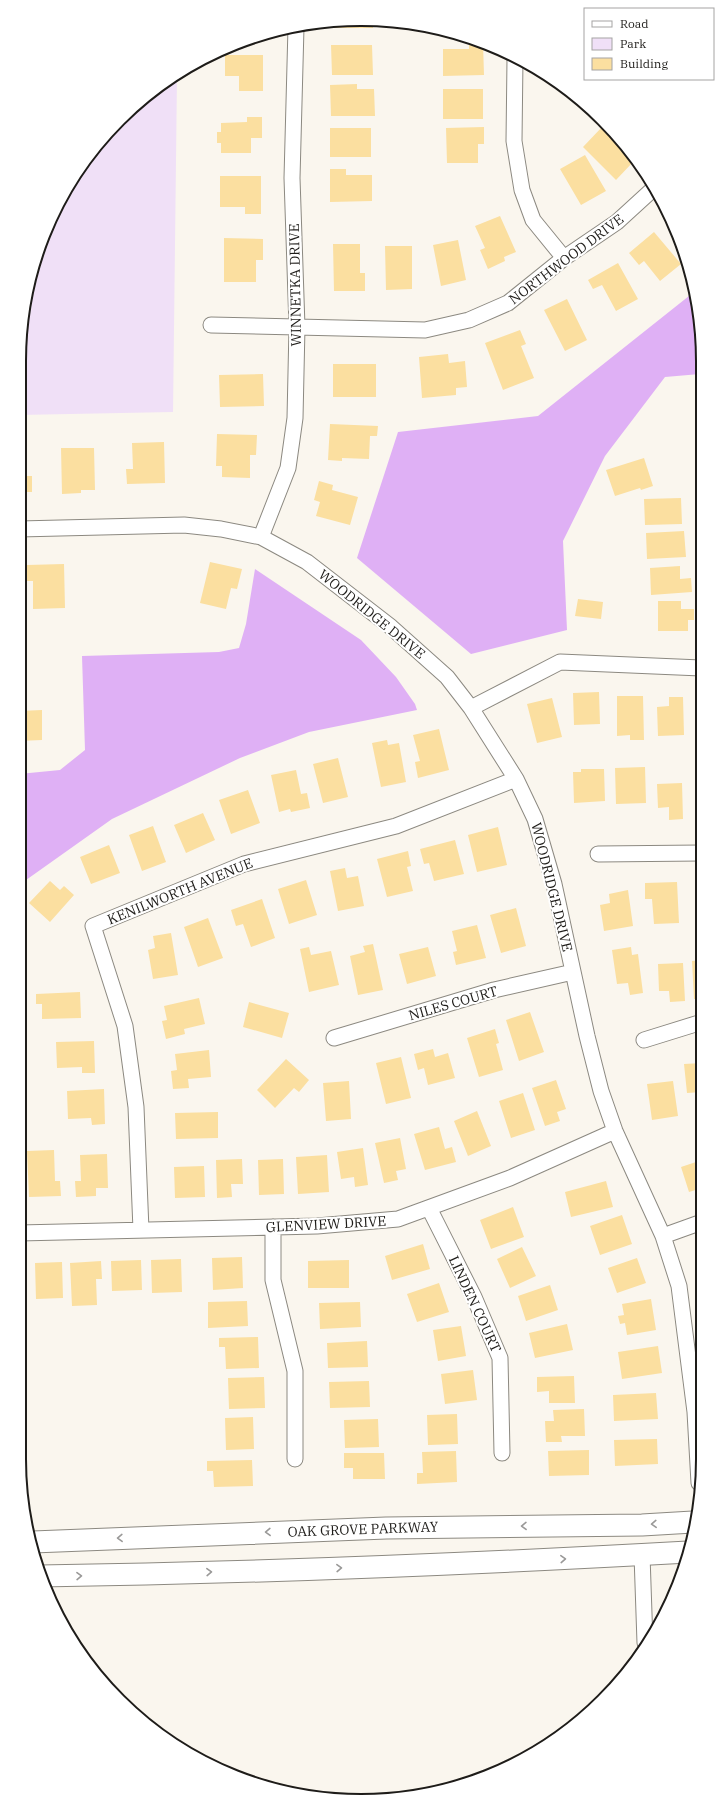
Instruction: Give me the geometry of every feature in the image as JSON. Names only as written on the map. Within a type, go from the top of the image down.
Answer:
[{"type":"main road","name":"OAK GROVE PARKWAY","points":[[36,1542],[386,1528],[642,1525],[690,1522]]},
{"type":"main road","points":[[48,1576],[126,1575],[453,1564],[683,1552]]},
{"type":"street","name":"WINNETKA DRIVE","points":[[261,537],[288,468],[295,418],[297,327],[292,178],[296,32]]},
{"type":"street","points":[[516,65],[514,141],[522,190],[533,220],[564,258]]},
{"type":"street","name":"NORTHWOOD DRIVE","points":[[211,325],[425,330],[469,320],[508,303],[564,258],[617,222],[650,192]]},
{"type":"street","name":"WOODRIDGE DRIVE","points":[[26,530],[184,525],[221,529],[261,537],[307,562],[391,627],[447,677],[470,708],[516,779],[535,819],[554,884],[600,1091],[615,1131],[663,1236],[679,1286],[696,1383]]},
{"type":"street","points":[[470,708],[560,662],[696,668]]},
{"type":"street","name":"KENILWORTH AVENUE","points":[[141,1230],[136,1107],[125,1026],[93,926],[244,864],[396,826],[516,779]]},
{"type":"street","points":[[598,854],[696,853]]},
{"type":"street","name":"NILES COURT","points":[[334,1038],[494,990],[573,972]]},
{"type":"street","points":[[644,1040],[696,1024]]},
{"type":"street","name":"GLENVIEW DRIVE","points":[[26,1233],[318,1226],[398,1219],[510,1178],[615,1131]]},
{"type":"street","name":"LINDEN COURT","points":[[429,1208],[474,1297],[500,1358],[502,1453]]},
{"type":"street","points":[[663,1236],[696,1224]]},
{"type":"street","points":[[273,1227],[273,1280],[295,1370],[295,1459]]},
{"type":"street","points":[[642,1555],[645,1637]]},
{"type":"green space","points":[[177,81],[173,412],[26,415],[26,361],[29,317],[37,274],[52,233],[71,193],[95,157],[124,124],[157,95]]},
{"type":"shaded area","points":[[690,295],[695,339],[696,374],[665,377],[605,456],[563,541],[567,630],[471,654],[357,558],[398,432],[538,416]]},
{"type":"shaded area","points":[[255,569],[361,640],[396,677],[415,704],[417,710],[309,732],[240,758],[112,819],[26,880],[26,773],[60,770],[85,750],[82,656],[219,652],[239,648],[246,624]]},
{"type":"building","points":[[361,26],[373,27],[373,28],[333,28]]},
{"type":"building","points":[[469,44],[483,50],[484,75],[443,76],[443,49],[469,49]]},
{"type":"building","points":[[331,45],[372,45],[373,75],[332,75]]},
{"type":"building","points":[[263,55],[263,91],[239,91],[239,76],[225,76],[225,56]]},
{"type":"building","points":[[357,84],[357,89],[374,89],[375,116],[331,116],[330,85]]},
{"type":"building","points":[[443,89],[483,89],[483,119],[443,119]]},
{"type":"building","points":[[247,117],[262,117],[262,138],[251,138],[251,153],[221,153],[221,143],[217,143],[217,132],[221,132],[221,123],[247,122]]},
{"type":"building","points":[[484,127],[484,144],[478,144],[478,163],[447,163],[446,128]]},
{"type":"building","points":[[330,128],[371,128],[371,157],[330,157]]},
{"type":"building","points":[[601,128],[632,163],[616,180],[583,147]]},
{"type":"building","points":[[585,155],[606,191],[581,205],[560,169]]},
{"type":"building","points":[[330,169],[346,169],[346,175],[372,175],[372,201],[330,202]]},
{"type":"building","points":[[220,176],[261,176],[261,214],[245,214],[245,207],[220,207]]},
{"type":"building","points":[[500,216],[516,252],[504,257],[505,261],[488,269],[480,250],[485,248],[475,226]]},
{"type":"building","points":[[654,232],[681,264],[660,281],[644,261],[639,265],[629,253]]},
{"type":"building","points":[[224,238],[263,239],[263,260],[256,260],[256,282],[224,282]]},
{"type":"building","points":[[458,240],[466,280],[441,286],[433,245]]},
{"type":"building","points":[[333,244],[360,244],[360,273],[365,273],[365,291],[334,291]]},
{"type":"building","points":[[385,246],[412,246],[412,289],[386,290]]},
{"type":"building","points":[[618,263],[638,299],[616,311],[602,285],[593,289],[588,280]]},
{"type":"building","points":[[567,299],[587,340],[565,351],[544,310]]},
{"type":"building","points":[[520,330],[526,344],[521,346],[534,378],[503,390],[485,343]]},
{"type":"building","points":[[448,354],[449,363],[465,361],[467,387],[456,388],[456,395],[422,398],[419,357]]},
{"type":"building","points":[[333,364],[376,364],[376,397],[333,397]]},
{"type":"building","points":[[263,374],[264,406],[220,407],[219,375]]},
{"type":"building","points":[[330,424],[378,426],[377,436],[370,436],[369,459],[342,458],[342,461],[328,460]]},
{"type":"building","points":[[217,434],[257,435],[256,455],[250,455],[250,478],[222,477],[222,466],[216,466]]},
{"type":"building","points":[[164,442],[165,483],[127,484],[126,469],[133,469],[132,443]]},
{"type":"building","points":[[61,448],[94,448],[95,490],[81,490],[81,493],[62,494]]},
{"type":"building","points":[[644,458],[653,486],[641,490],[640,488],[615,496],[606,470]]},
{"type":"building","points":[[26,476],[32,476],[32,492],[26,492]]},
{"type":"building","points":[[319,481],[333,485],[332,490],[358,497],[350,525],[316,516],[320,502],[314,500]]},
{"type":"building","points":[[681,498],[682,524],[645,525],[644,499]]},
{"type":"building","points":[[684,531],[686,557],[647,559],[646,533]]},
{"type":"building","points":[[210,562],[242,569],[237,589],[231,588],[226,609],[200,603]]},
{"type":"building","points":[[64,564],[65,608],[33,609],[33,581],[27,581],[27,565]]},
{"type":"building","points":[[680,566],[680,579],[691,578],[692,592],[651,595],[650,568]]},
{"type":"building","points":[[578,599],[603,602],[601,619],[575,616]]},
{"type":"building","points":[[658,601],[681,601],[681,609],[694,609],[694,620],[688,620],[688,631],[658,631]]},
{"type":"building","points":[[599,692],[600,724],[574,725],[573,693]]},
{"type":"building","points":[[617,696],[643,696],[644,740],[630,740],[630,735],[617,736]]},
{"type":"building","points":[[669,697],[683,697],[684,735],[658,736],[657,707],[669,706]]},
{"type":"building","points":[[552,698],[562,737],[537,743],[527,704]]},
{"type":"building","points":[[42,710],[42,740],[26,741],[26,711]]},
{"type":"building","points":[[439,729],[449,770],[418,778],[415,762],[420,761],[413,735]]},
{"type":"building","points":[[387,740],[388,745],[399,743],[406,782],[381,787],[372,743]]},
{"type":"building","points":[[338,758],[348,797],[323,803],[313,764]]},
{"type":"building","points":[[645,767],[646,803],[616,804],[615,768]]},
{"type":"building","points":[[581,769],[604,769],[605,801],[574,803],[573,772],[581,772]]},
{"type":"building","points":[[296,770],[301,794],[307,793],[310,808],[291,812],[290,809],[279,812],[271,775]]},
{"type":"building","points":[[682,783],[683,819],[669,820],[669,807],[658,808],[657,784]]},
{"type":"building","points":[[248,790],[260,823],[231,834],[219,800]]},
{"type":"building","points":[[203,813],[215,840],[186,853],[174,825]]},
{"type":"building","points":[[153,826],[166,862],[142,871],[129,835]]},
{"type":"building","points":[[498,827],[507,865],[477,872],[468,835]]},
{"type":"building","points":[[455,840],[464,874],[434,881],[429,863],[424,864],[420,849]]},
{"type":"building","points":[[109,845],[120,873],[91,884],[80,857]]},
{"type":"building","points":[[408,851],[411,866],[407,867],[413,891],[387,897],[377,859]]},
{"type":"building","points":[[345,868],[347,878],[358,876],[364,906],[338,911],[330,871]]},
{"type":"building","points":[[306,880],[317,915],[289,924],[278,889]]},
{"type":"building","points":[[50,881],[60,890],[64,886],[74,895],[50,922],[29,903]]},
{"type":"building","points":[[677,882],[679,923],[654,924],[652,899],[645,899],[645,883]]},
{"type":"building","points":[[628,890],[633,926],[604,931],[600,905],[610,903],[609,894]]},
{"type":"building","points":[[262,899],[275,938],[251,947],[243,924],[236,926],[231,910]]},
{"type":"building","points":[[516,908],[526,946],[501,953],[490,915]]},
{"type":"building","points":[[208,918],[223,958],[198,967],[184,927]]},
{"type":"building","points":[[477,925],[486,958],[456,965],[453,952],[457,951],[452,931]]},
{"type":"building","points":[[171,933],[178,975],[153,979],[148,950],[155,948],[153,936]]},
{"type":"building","points":[[373,944],[383,990],[358,995],[350,956],[365,952],[363,946]]},
{"type":"building","points":[[309,947],[311,955],[331,951],[339,985],[309,992],[300,949]]},
{"type":"building","points":[[428,947],[436,976],[407,984],[399,954]]},
{"type":"building","points":[[631,947],[632,955],[638,954],[643,993],[630,995],[628,983],[617,984],[612,950]]},
{"type":"building","points":[[692,961],[696,961],[696,999],[694,999]]},
{"type":"building","points":[[683,963],[685,1001],[670,1002],[669,991],[659,991],[658,964]]},
{"type":"building","points":[[80,992],[81,1018],[42,1019],[42,1004],[36,1004],[36,994]]},
{"type":"building","points":[[199,998],[205,1024],[184,1029],[185,1034],[166,1039],[162,1021],[167,1020],[164,1006]]},
{"type":"building","points":[[249,1002],[289,1013],[282,1038],[243,1027]]},
{"type":"building","points":[[530,1012],[544,1052],[519,1061],[506,1020]]},
{"type":"building","points":[[495,1029],[499,1043],[496,1044],[503,1070],[479,1077],[467,1038]]},
{"type":"building","points":[[94,1041],[95,1073],[82,1073],[82,1067],[57,1068],[56,1042]]},
{"type":"building","points":[[433,1049],[435,1057],[448,1053],[455,1078],[428,1085],[424,1068],[418,1070],[414,1054]]},
{"type":"building","points":[[209,1050],[211,1077],[188,1079],[189,1088],[173,1089],[171,1071],[177,1070],[175,1054]]},
{"type":"building","points":[[401,1057],[411,1098],[386,1104],[376,1063]]},
{"type":"building","points":[[286,1059],[309,1080],[299,1092],[294,1088],[275,1108],[257,1090]]},
{"type":"building","points":[[696,1063],[696,1092],[687,1093],[684,1064]]},
{"type":"building","points":[[556,1080],[566,1109],[557,1112],[560,1121],[545,1126],[532,1088]]},
{"type":"building","points":[[349,1081],[351,1119],[326,1121],[323,1083]]},
{"type":"building","points":[[673,1081],[678,1116],[652,1120],[647,1084]]},
{"type":"building","points":[[104,1089],[105,1124],[92,1125],[91,1118],[68,1119],[67,1091]]},
{"type":"building","points":[[523,1093],[535,1130],[511,1138],[499,1101]]},
{"type":"building","points":[[477,1111],[491,1146],[468,1156],[454,1121]]},
{"type":"building","points":[[218,1112],[218,1138],[176,1139],[175,1113]]},
{"type":"building","points":[[439,1127],[445,1149],[452,1147],[456,1162],[425,1170],[414,1134]]},
{"type":"building","points":[[400,1138],[406,1169],[396,1171],[398,1180],[384,1183],[375,1143]]},
{"type":"building","points":[[363,1148],[368,1185],[355,1187],[354,1177],[341,1179],[337,1152]]},
{"type":"building","points":[[54,1150],[55,1181],[60,1181],[61,1196],[29,1197],[27,1151]]},
{"type":"building","points":[[107,1154],[108,1188],[96,1188],[96,1196],[76,1197],[75,1181],[81,1181],[80,1155]]},
{"type":"building","points":[[327,1155],[329,1192],[298,1194],[296,1157]]},
{"type":"building","points":[[242,1159],[243,1184],[231,1184],[232,1197],[217,1198],[216,1160]]},
{"type":"building","points":[[283,1159],[284,1194],[259,1195],[258,1160]]},
{"type":"building","points":[[696,1162],[696,1190],[689,1192],[681,1167]]},
{"type":"building","points":[[204,1166],[205,1197],[175,1198],[174,1167]]},
{"type":"building","points":[[606,1181],[613,1207],[571,1217],[565,1192]]},
{"type":"building","points":[[513,1207],[524,1237],[491,1249],[480,1220]]},
{"type":"building","points":[[622,1215],[632,1244],[600,1255],[590,1226]]},
{"type":"building","points":[[423,1244],[430,1269],[392,1280],[385,1256]]},
{"type":"building","points":[[522,1247],[536,1276],[510,1288],[497,1259]]},
{"type":"building","points":[[242,1257],[243,1288],[213,1290],[212,1258]]},
{"type":"building","points":[[637,1258],[646,1283],[617,1293],[608,1268]]},
{"type":"building","points":[[181,1259],[182,1292],[152,1293],[151,1260]]},
{"type":"building","points":[[141,1260],[142,1290],[112,1291],[111,1261]]},
{"type":"building","points":[[349,1260],[349,1288],[308,1288],[308,1261]]},
{"type":"building","points":[[101,1261],[102,1279],[96,1279],[97,1305],[72,1306],[70,1263]]},
{"type":"building","points":[[62,1262],[63,1298],[36,1299],[35,1263]]},
{"type":"building","points":[[439,1283],[449,1312],[417,1322],[407,1294]]},
{"type":"building","points":[[550,1285],[558,1310],[526,1321],[518,1296]]},
{"type":"building","points":[[651,1299],[656,1330],[627,1335],[625,1323],[620,1324],[618,1316],[624,1315],[622,1304]]},
{"type":"building","points":[[247,1301],[248,1326],[208,1328],[208,1302]]},
{"type":"building","points":[[360,1302],[361,1327],[320,1329],[319,1303]]},
{"type":"building","points":[[567,1324],[573,1350],[535,1358],[529,1333]]},
{"type":"building","points":[[461,1326],[466,1356],[438,1361],[433,1330]]},
{"type":"building","points":[[258,1337],[259,1368],[226,1369],[225,1347],[219,1347],[219,1338]]},
{"type":"building","points":[[367,1341],[368,1367],[328,1368],[327,1343]]},
{"type":"building","points":[[658,1346],[662,1373],[622,1379],[618,1352]]},
{"type":"building","points":[[473,1370],[477,1400],[445,1404],[441,1374]]},
{"type":"building","points":[[574,1376],[575,1403],[549,1403],[549,1391],[537,1392],[537,1377]]},
{"type":"building","points":[[264,1377],[265,1408],[229,1409],[228,1378]]},
{"type":"building","points":[[369,1381],[370,1407],[330,1408],[329,1382]]},
{"type":"building","points":[[656,1393],[658,1419],[614,1421],[613,1395]]},
{"type":"building","points":[[584,1409],[585,1436],[561,1436],[562,1442],[546,1442],[545,1421],[554,1421],[553,1410]]},
{"type":"building","points":[[457,1414],[458,1444],[428,1445],[427,1415]]},
{"type":"building","points":[[253,1417],[254,1449],[226,1450],[225,1418]]},
{"type":"building","points":[[378,1419],[379,1447],[345,1448],[344,1420]]},
{"type":"building","points":[[657,1439],[658,1464],[615,1466],[614,1440]]},
{"type":"building","points":[[589,1450],[589,1475],[549,1476],[548,1451]]},
{"type":"building","points":[[456,1451],[457,1482],[417,1484],[417,1473],[423,1473],[422,1452]]},
{"type":"building","points":[[344,1453],[384,1453],[385,1479],[353,1479],[353,1468],[344,1468]]},
{"type":"building","points":[[252,1460],[253,1486],[214,1487],[213,1471],[207,1471],[207,1461]]}]
